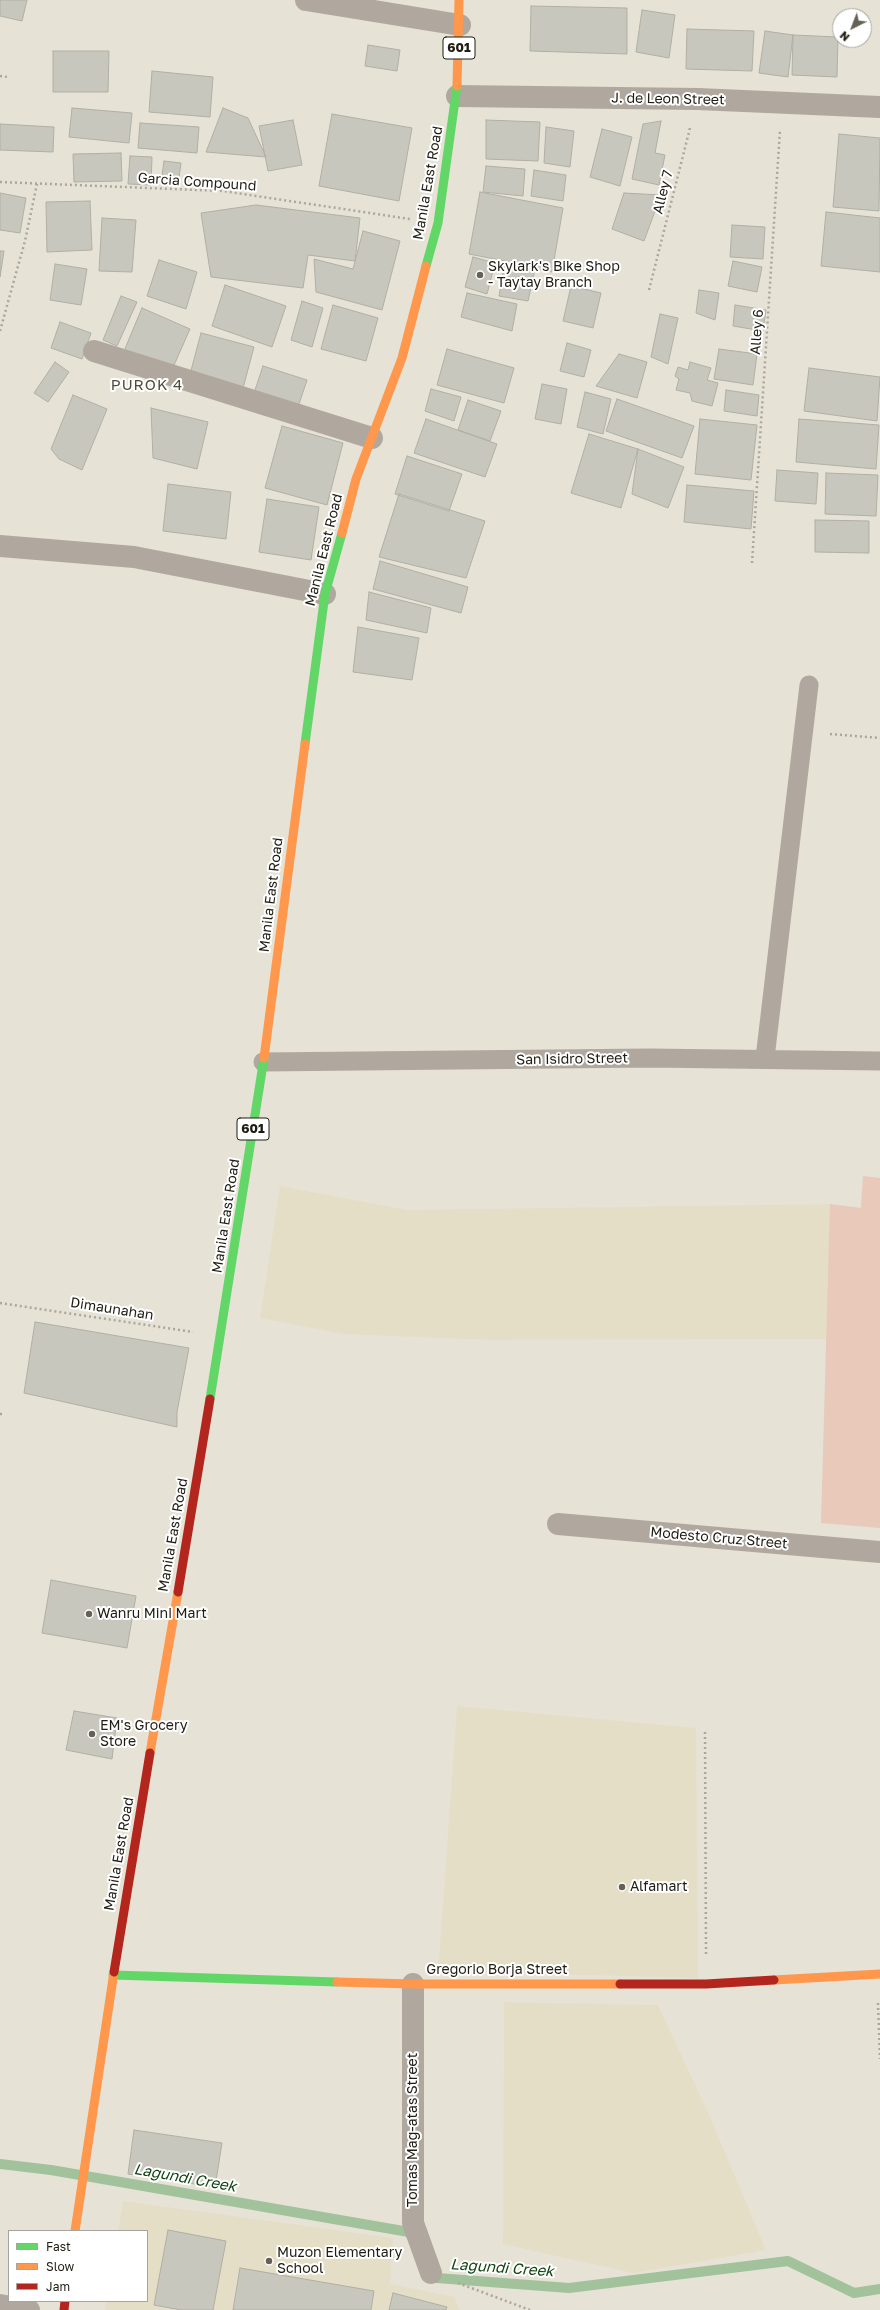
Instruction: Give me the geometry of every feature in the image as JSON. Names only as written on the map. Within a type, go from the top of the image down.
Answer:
[{"type":"main road","name":"601","points":[[456,96],[460,0]]},
{"type":"main road","name":"Manila East Road","points":[[75,2230],[113,1975],[221,1336],[263,1062],[325,594],[356,478],[402,358],[438,223],[456,96]]},
{"type":"main road","name":"Gregorio Borja Street","points":[[113,1975],[412,1984],[706,1984],[878,1974]]},
{"type":"street","points":[[306,0],[460,25]]},
{"type":"street","name":"J. de Leon Street","points":[[456,96],[698,99],[880,107]]},
{"type":"street","points":[[94,351],[372,438]]},
{"type":"street","points":[[0,546],[134,557],[325,594]]},
{"type":"street","name":"Modesto Cruz Street","points":[[558,1524],[880,1552]]},
{"type":"street","name":"Tomas Mag-atas Street","points":[[412,1984],[413,2223],[431,2273]]},
{"type":"street","points":[[0,2305],[29,2310]]},
{"type":"lane","points":[[765,1058],[802,733],[809,685]]},
{"type":"lane","name":"San Isidro Street","points":[[263,1062],[765,1058],[880,1061]]},
{"type":"path","points":[[0,76],[8,77]]},
{"type":"path","name":"Alley 7","points":[[648,290],[698,99]]},
{"type":"path","name":"Alley 6","points":[[752,563],[782,102]]},
{"type":"path","name":"Garcia Compound","points":[[0,182],[223,191],[438,223]]},
{"type":"path","points":[[0,331],[25,241],[37,184]]},
{"type":"path","points":[[802,733],[880,738]]},
{"type":"path","name":"Dimaunahan","points":[[0,1303],[221,1336]]},
{"type":"path","points":[[706,1732],[706,1984]]},
{"type":"path","points":[[878,1974],[880,2059]]},
{"type":"path","points":[[431,2273],[530,2310]]},
{"type":"shaded area","points":[[863,1176],[880,1178],[880,1528],[821,1523],[830,1204],[861,1208]]},
{"type":"shaded area","points":[[280,1186],[407,1210],[830,1204],[827,1339],[491,1340],[343,1334],[260,1318]]},
{"type":"shaded area","points":[[457,1706],[696,1728],[698,1978],[476,1972],[438,1973]]},
{"type":"shaded area","points":[[504,2002],[658,2005],[710,2117],[766,2250],[633,2273],[503,2244]]},
{"type":"shaded area","name":"Muzon Elementary School","points":[[123,2201],[393,2238],[390,2284],[454,2297],[460,2310],[105,2310],[106,2302],[148,2302],[148,2230],[118,2230]]},
{"type":"building","points":[[0,0],[27,0],[22,21],[0,16]]},
{"type":"building","points":[[531,6],[627,8],[627,54],[530,51]]},
{"type":"building","points":[[642,10],[675,15],[669,58],[636,52]]},
{"type":"building","points":[[687,29],[754,31],[752,71],[686,69]]},
{"type":"building","points":[[765,31],[793,35],[788,77],[759,73]]},
{"type":"building","points":[[793,35],[832,37],[832,48],[838,48],[837,77],[792,75]]},
{"type":"building","points":[[368,45],[400,50],[397,71],[365,66]]},
{"type":"building","points":[[53,51],[109,51],[108,92],[53,92]]},
{"type":"building","points":[[152,71],[213,77],[210,117],[149,112]]},
{"type":"building","points":[[72,108],[132,113],[129,143],[69,137]]},
{"type":"building","points":[[223,108],[248,118],[266,157],[206,152]]},
{"type":"building","points":[[332,114],[412,128],[399,201],[319,186]]},
{"type":"building","points":[[293,120],[302,165],[268,171],[259,126]]},
{"type":"building","points":[[486,120],[540,122],[538,161],[486,159]]},
{"type":"building","points":[[661,121],[655,153],[665,155],[659,185],[632,179],[643,124]]},
{"type":"building","points":[[140,123],[199,127],[197,153],[138,148]]},
{"type":"building","points":[[0,124],[54,127],[53,152],[0,150]]},
{"type":"building","points":[[546,127],[574,131],[570,167],[544,163]]},
{"type":"building","points":[[602,129],[632,137],[620,186],[590,177]]},
{"type":"building","points":[[839,134],[880,138],[879,211],[833,207]]},
{"type":"building","points":[[121,153],[122,181],[74,182],[73,154]]},
{"type":"building","points":[[130,156],[152,157],[151,185],[128,184]]},
{"type":"building","points":[[164,161],[181,163],[178,185],[161,183]]},
{"type":"building","points":[[486,166],[525,169],[523,196],[483,192]]},
{"type":"building","points":[[534,170],[566,175],[563,201],[531,196]]},
{"type":"building","points":[[480,192],[563,208],[552,272],[535,269],[528,301],[499,296],[505,261],[469,254]]},
{"type":"building","points":[[0,193],[26,198],[20,233],[0,230]]},
{"type":"building","points":[[624,193],[661,195],[644,241],[612,229]]},
{"type":"building","points":[[90,201],[92,250],[47,252],[46,202]]},
{"type":"building","points":[[256,205],[360,218],[355,261],[308,255],[303,288],[211,277],[201,213]]},
{"type":"building","points":[[826,212],[880,218],[880,272],[821,266]]},
{"type":"building","points":[[102,218],[136,220],[132,272],[99,271]]},
{"type":"building","points":[[732,225],[765,227],[763,259],[730,257]]},
{"type":"building","points":[[363,231],[400,241],[382,310],[316,292],[314,259],[353,269]]},
{"type":"building","points":[[0,251],[4,251],[0,277]]},
{"type":"building","name":"Skylark's Bike Shop - Taytay Branch","points":[[473,257],[495,263],[487,294],[465,287]]},
{"type":"building","points":[[159,260],[197,272],[186,309],[147,296]]},
{"type":"building","points":[[733,261],[762,267],[757,292],[728,286]]},
{"type":"building","points":[[55,264],[87,269],[81,305],[50,300]]},
{"type":"building","points":[[225,285],[286,306],[272,347],[212,326]]},
{"type":"building","points":[[571,286],[601,293],[593,328],[563,321]]},
{"type":"building","points":[[699,290],[719,293],[715,320],[696,313]]},
{"type":"building","points":[[467,293],[517,304],[512,331],[461,317]]},
{"type":"building","points":[[121,296],[137,302],[117,346],[103,340]]},
{"type":"building","points":[[302,301],[323,308],[312,347],[291,340]]},
{"type":"building","points":[[333,305],[378,318],[366,361],[321,349]]},
{"type":"building","points":[[735,305],[766,310],[763,331],[733,326]]},
{"type":"building","points":[[142,308],[190,329],[171,372],[124,351]]},
{"type":"building","points":[[660,314],[678,318],[668,364],[651,357]]},
{"type":"building","points":[[60,322],[91,333],[82,359],[51,348]]},
{"type":"building","points":[[201,333],[254,347],[242,392],[189,378]]},
{"type":"building","points":[[567,343],[591,350],[584,377],[560,371]]},
{"type":"building","points":[[447,349],[514,368],[504,403],[437,385]]},
{"type":"building","points":[[719,349],[757,354],[753,385],[714,379]]},
{"type":"building","points":[[619,354],[647,362],[637,398],[596,386]]},
{"type":"building","points":[[55,362],[69,372],[48,402],[34,393]]},
{"type":"building","points":[[690,362],[711,368],[707,380],[718,383],[712,406],[692,401],[690,393],[676,390],[679,379],[675,376],[678,367],[688,370]]},
{"type":"building","points":[[263,366],[307,380],[297,410],[253,396]]},
{"type":"building","points":[[809,368],[880,377],[877,421],[804,411]]},
{"type":"building","points":[[542,384],[567,389],[561,424],[535,419]]},
{"type":"building","points":[[431,389],[461,397],[454,421],[425,411]]},
{"type":"building","points":[[726,390],[759,395],[757,416],[724,411]]},
{"type":"building","points":[[585,392],[611,399],[603,434],[577,427]]},
{"type":"building","points":[[73,395],[107,409],[82,470],[59,459],[51,449]]},
{"type":"building","points":[[617,399],[694,426],[682,458],[606,431]]},
{"type":"building","points":[[468,400],[501,411],[490,441],[458,430]]},
{"type":"building","points":[[151,408],[208,422],[197,469],[153,458]]},
{"type":"building","points":[[426,419],[497,444],[485,477],[414,453]]},
{"type":"building","points":[[700,419],[757,425],[751,480],[695,474]]},
{"type":"building","points":[[799,419],[879,425],[876,469],[796,462]]},
{"type":"building","points":[[282,426],[343,443],[327,505],[265,488]]},
{"type":"building","points":[[589,434],[638,449],[621,508],[571,493]]},
{"type":"building","points":[[638,449],[684,467],[668,508],[632,494]]},
{"type":"building","points":[[407,456],[462,474],[449,511],[395,494]]},
{"type":"building","points":[[777,470],[818,473],[816,504],[775,501]]},
{"type":"building","points":[[826,473],[878,475],[876,516],[825,514]]},
{"type":"building","points":[[168,484],[231,492],[226,539],[163,531]]},
{"type":"building","points":[[687,485],[754,491],[751,529],[684,522]]},
{"type":"building","points":[[399,494],[485,521],[466,578],[379,557]]},
{"type":"building","points":[[267,499],[319,507],[311,560],[259,552]]},
{"type":"building","points":[[815,520],[869,521],[869,553],[815,552]]},
{"type":"building","points":[[380,561],[468,587],[461,613],[373,589]]},
{"type":"building","points":[[369,592],[431,608],[427,633],[366,620]]},
{"type":"building","points":[[358,627],[419,638],[412,680],[353,672]]},
{"type":"building","points":[[35,1322],[189,1348],[177,1412],[177,1427],[24,1393]]},
{"type":"building","name":"Wanru Mini Mart","points":[[51,1580],[136,1596],[127,1648],[42,1633]]},
{"type":"building","name":"EM's Grocery Store","points":[[74,1711],[117,1718],[112,1759],[66,1750]]},
{"type":"building","points":[[134,2130],[222,2143],[215,2187],[128,2174]]},
{"type":"building","points":[[168,2230],[226,2241],[213,2310],[181,2310],[154,2305]]},
{"type":"building","points":[[240,2268],[374,2291],[371,2310],[233,2310]]},
{"type":"building","points":[[393,2293],[447,2307],[446,2310],[389,2310]]},
{"type":"waterway","name":"Lagundi Creek","points":[[0,2164],[51,2170],[409,2232],[414,2240]]},
{"type":"waterway","name":"Lagundi Creek","points":[[431,2270],[437,2278],[569,2288],[788,2261],[854,2293],[880,2289]]},
{"type":"traffic: fast","points":[[426,266],[438,223],[457,86]]},
{"type":"traffic: fast","points":[[305,744],[325,594],[342,533]]},
{"type":"traffic: fast","points":[[210,1399],[264,1058]]},
{"type":"traffic: fast","points":[[113,1975],[337,1982]]},
{"type":"traffic: slow","points":[[457,86],[459,0]]},
{"type":"traffic: slow","points":[[342,533],[356,479],[402,358],[426,266]]},
{"type":"traffic: slow","points":[[264,1058],[305,744]]},
{"type":"traffic: slow","points":[[150,1753],[178,1592]]},
{"type":"traffic: slow","points":[[75,2230],[114,1972]]},
{"type":"traffic: slow","points":[[774,1980],[880,1974]]},
{"type":"traffic: slow","points":[[337,1982],[413,1984],[620,1984]]},
{"type":"traffic: jam","points":[[178,1592],[210,1399]]},
{"type":"traffic: jam","points":[[114,1972],[150,1753]]},
{"type":"traffic: jam","points":[[620,1984],[706,1984],[774,1980]]},
{"type":"traffic: jam","points":[[64,2310],[65,2302]]},
{"type":"place","name":"Skylark's Bike Shop - Taytay Branch","points":[[480,275]]},
{"type":"place","name":"Wanru Mini Mart","points":[[89,1614]]},
{"type":"place","name":"EM's Grocery Store","points":[[92,1734]]},
{"type":"place","name":"Alfamart","points":[[622,1887]]},
{"type":"place","name":"Muzon Elementary School","points":[[269,2261]]},
{"type":"district","name":"PUROK 4","points":[[147,385]]}]
